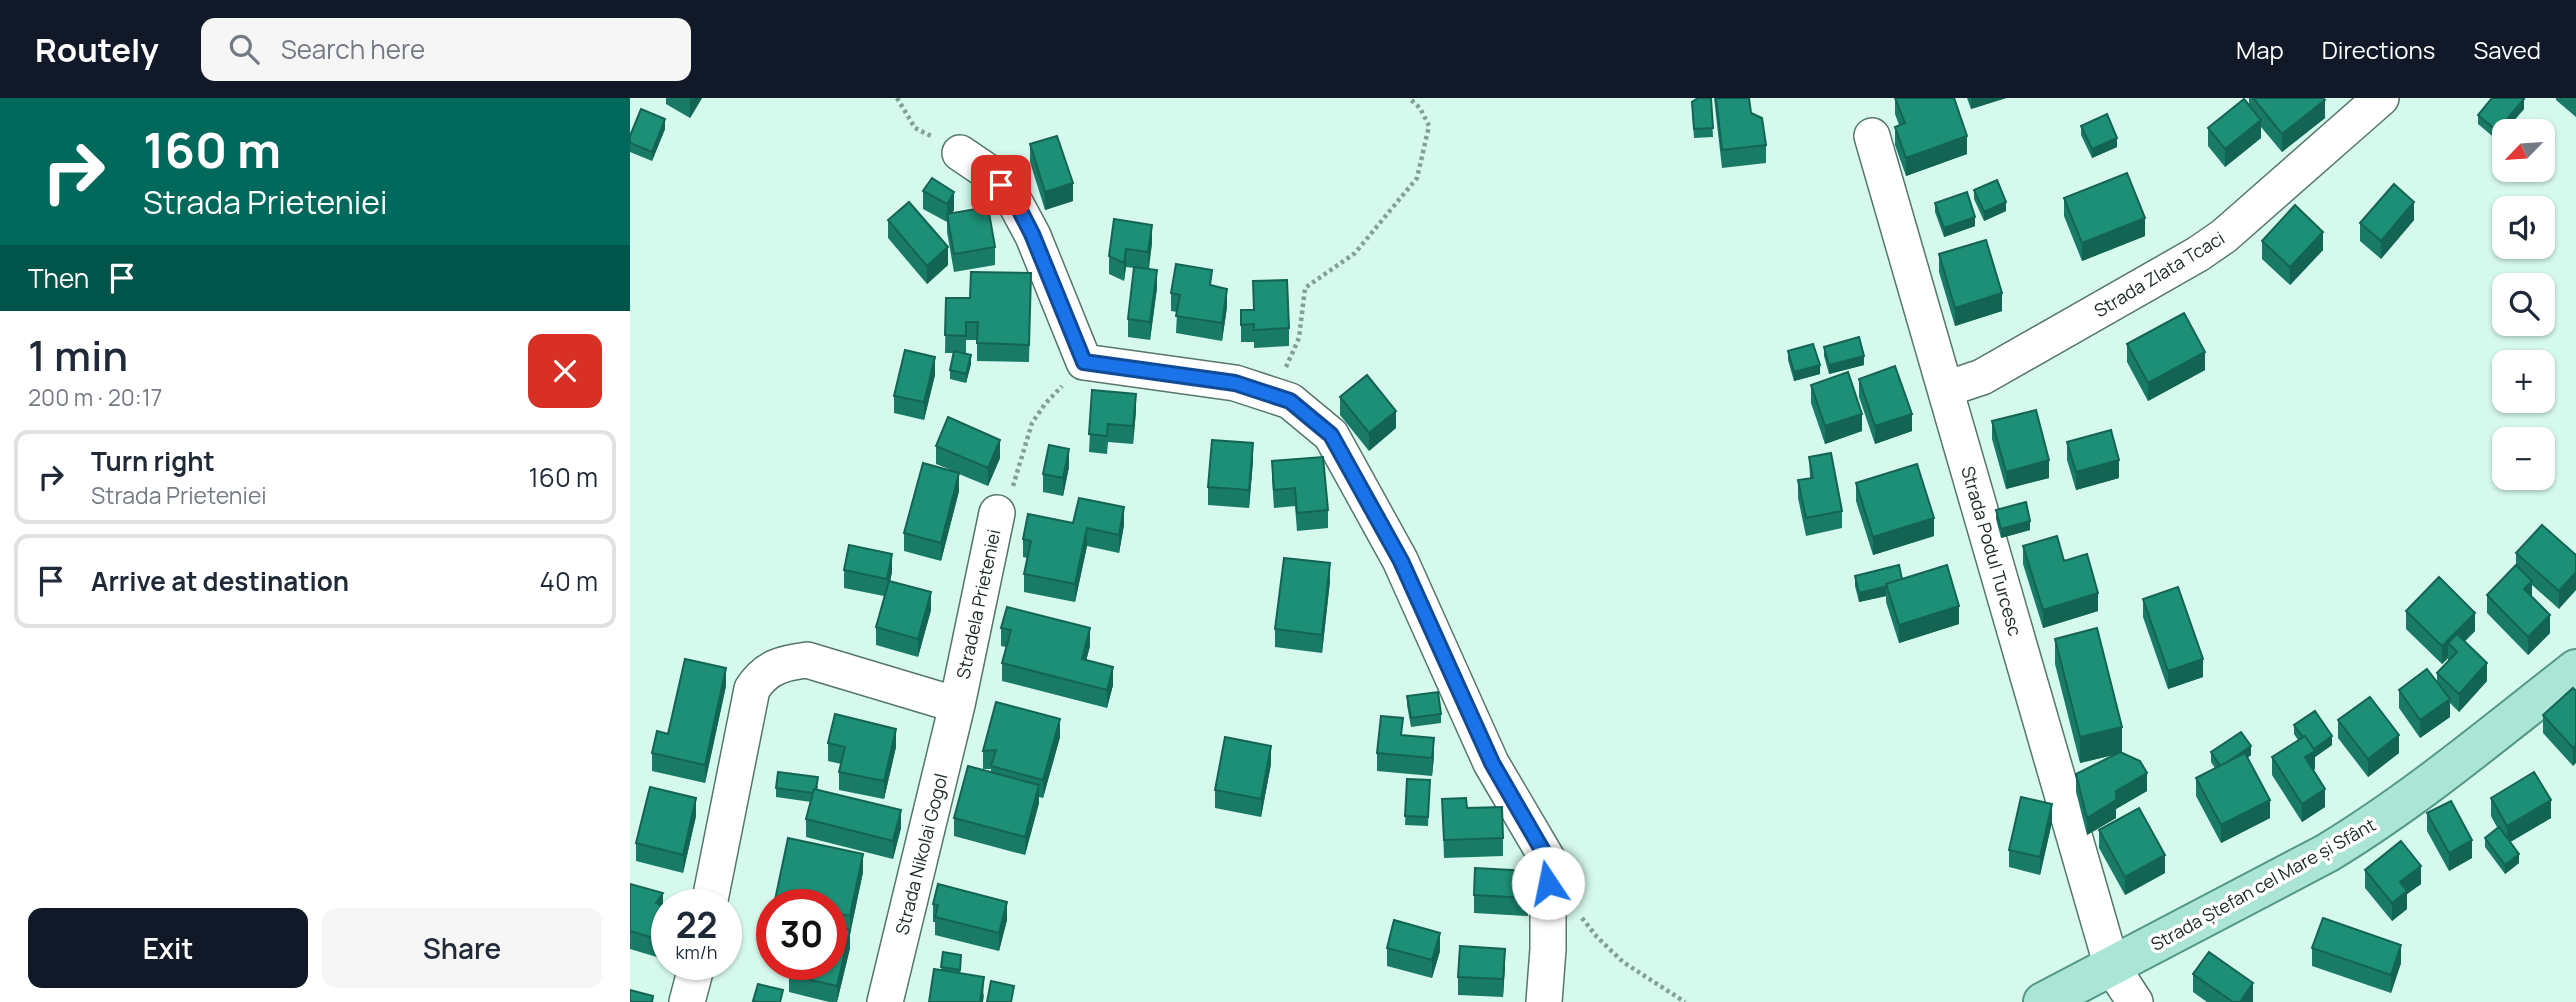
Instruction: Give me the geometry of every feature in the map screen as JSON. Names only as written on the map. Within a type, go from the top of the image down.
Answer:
[{"type":"main road","name":"Strada Ștefan cel Mare și Sfânt","points":[[2059,994],[2328,853],[2372,826],[2422,791],[2576,669]]},
{"type":"street","name":"Strada Zlata Tcaci","points":[[1946,389],[1982,377],[2198,254],[2224,236],[2381,98]]},
{"type":"street","name":"Strada Podul Turcesc","points":[[1871,136],[2112,967],[2135,1002]]},
{"type":"street","points":[[960,153],[991,174],[1012,195],[1033,236],[1084,362],[1235,383],[1290,401],[1331,435],[1401,561],[1492,763],[1548,860],[1548,949],[1544,1002]]},
{"type":"street","name":"Stradela Prieteniei","points":[[957,705],[997,513]]},
{"type":"street","points":[[712,889],[752,689],[770,668],[807,660],[957,705]]},
{"type":"street","name":"Strada Nikolai Gogol","points":[[885,1002],[957,705]]},
{"type":"street","points":[[687,1002],[693,980]]},
{"type":"path","points":[[897,98],[915,128],[960,153]]},
{"type":"path","points":[[1270,395],[1289,363],[1299,338],[1305,288],[1355,253],[1417,178],[1429,126],[1420,108],[1409,98]]},
{"type":"path","name":"Stradela Prieteniei","points":[[997,513],[1009,501],[1032,423],[1045,404],[1084,362]]},
{"type":"path","points":[[1575,910],[1597,937],[1623,962],[1685,1002]]},
{"type":"building","points":[[1698,98],[1711,98],[1713,128],[1694,129],[1692,102]]},
{"type":"building","points":[[1716,98],[1749,98],[1751,113],[1762,118],[1766,145],[1722,150]]},
{"type":"building","points":[[1895,98],[1954,98],[1967,136],[1906,158],[1895,127],[1905,123]]},
{"type":"building","points":[[2253,98],[2323,98],[2325,100],[2282,134]]},
{"type":"building","points":[[2492,98],[2524,99],[2507,119],[2492,119],[2492,127],[2478,115]]},
{"type":"building","points":[[2244,99],[2261,120],[2225,149],[2208,128]]},
{"type":"building","points":[[641,109],[665,119],[652,152],[630,143],[630,136]]},
{"type":"building","points":[[2107,114],[2117,138],[2092,149],[2081,126]]},
{"type":"building","points":[[1057,136],[1073,183],[1045,192],[1030,144]]},
{"type":"building","points":[[2127,173],[2145,218],[2082,243],[2064,198]]},
{"type":"building","points":[[932,178],[954,192],[947,204],[923,191]]},
{"type":"building","points":[[1997,180],[2006,202],[1984,212],[1974,190]]},
{"type":"building","points":[[2394,184],[2414,202],[2381,241],[2360,223]]},
{"type":"building","points":[[1967,192],[1975,217],[1944,228],[1935,203]]},
{"type":"building","points":[[909,202],[948,247],[927,266],[888,220]]},
{"type":"building","points":[[2295,205],[2323,232],[2290,267],[2262,241]]},
{"type":"building","points":[[988,207],[995,247],[954,254],[947,214]]},
{"type":"building","points":[[1114,219],[1152,225],[1148,252],[1126,249],[1124,263],[1109,256]]},
{"type":"building","points":[[1986,240],[2002,293],[1955,308],[1939,254]]},
{"type":"building","points":[[1176,264],[1212,270],[1210,285],[1227,289],[1222,323],[1176,316],[1180,295],[1171,293]]},
{"type":"building","points":[[1134,267],[1157,270],[1150,322],[1128,319]]},
{"type":"building","points":[[971,272],[1031,273],[1029,345],[977,343],[978,322],[966,322],[966,336],[945,335],[946,298],[970,298]]},
{"type":"building","points":[[1287,280],[1289,328],[1254,330],[1254,324],[1241,325],[1241,310],[1254,310],[1253,281]]},
{"type":"building","points":[[2184,313],[2205,352],[2148,383],[2127,344]]},
{"type":"building","points":[[1859,337],[1864,356],[1829,365],[1824,347]]},
{"type":"building","points":[[1813,344],[1820,365],[1794,372],[1788,351]]},
{"type":"building","points":[[905,350],[935,357],[924,402],[894,396]]},
{"type":"building","points":[[954,351],[971,355],[966,374],[950,370]]},
{"type":"building","points":[[1895,366],[1912,414],[1875,426],[1859,379]]},
{"type":"building","points":[[1848,372],[1862,414],[1825,426],[1811,385]]},
{"type":"building","points":[[1367,375],[1396,411],[1369,433],[1340,397]]},
{"type":"building","points":[[1092,390],[1136,394],[1133,426],[1108,424],[1107,436],[1089,434]]},
{"type":"building","points":[[2036,410],[2049,460],[2006,472],[1992,421]]},
{"type":"building","points":[[948,417],[1000,440],[988,468],[936,446]]},
{"type":"building","points":[[2111,430],[2119,460],[2076,472],[2067,442]]},
{"type":"building","points":[[1212,440],[1253,443],[1249,490],[1208,487]]},
{"type":"building","points":[[1049,445],[1069,449],[1063,478],[1043,474]]},
{"type":"building","points":[[1831,453],[1842,511],[1806,518],[1798,480],[1813,478],[1809,457]]},
{"type":"building","points":[[1323,457],[1328,510],[1297,513],[1295,488],[1274,490],[1272,461]]},
{"type":"building","points":[[923,463],[959,473],[941,543],[904,533]]},
{"type":"building","points":[[1917,464],[1934,518],[1873,537],[1856,483]]},
{"type":"building","points":[[1079,498],[1124,507],[1119,535],[1087,528],[1075,584],[1024,574],[1031,541],[1023,539],[1028,514],[1073,523]]},
{"type":"building","points":[[2026,502],[2030,521],[2001,529],[1996,510]]},
{"type":"building","points":[[2542,525],[2576,555],[2576,572],[2559,591],[2516,553]]},
{"type":"building","points":[[2057,536],[2064,561],[2087,554],[2098,593],[2043,610],[2023,546]]},
{"type":"building","points":[[849,545],[892,554],[887,579],[844,570]]},
{"type":"building","points":[[1284,558],[1330,563],[1322,635],[1275,629]]},
{"type":"building","points":[[1899,565],[1902,579],[1859,593],[1855,576]]},
{"type":"building","points":[[1947,565],[1959,606],[1899,625],[1886,584]]},
{"type":"building","points":[[2516,565],[2532,581],[2524,589],[2550,615],[2528,637],[2487,595]]},
{"type":"building","points":[[2439,577],[2475,613],[2442,646],[2406,611]]},
{"type":"building","points":[[889,581],[931,592],[918,639],[876,627]]},
{"type":"building","points":[[2178,587],[2203,659],[2168,671],[2143,599]]},
{"type":"building","points":[[1007,607],[1090,628],[1082,659],[1113,667],[1107,690],[1002,663],[1011,630],[1001,628]]},
{"type":"building","points":[[2097,628],[2122,727],[2080,737],[2055,639]]},
{"type":"building","points":[[2457,634],[2487,663],[2459,694],[2437,673],[2457,652],[2448,643]]},
{"type":"building","points":[[685,659],[726,668],[705,765],[652,753],[657,731],[668,734]]},
{"type":"building","points":[[2427,669],[2450,699],[2420,720],[2399,690]]},
{"type":"building","points":[[2573,688],[2576,691],[2576,745],[2573,748],[2543,715]]},
{"type":"building","points":[[1438,692],[1441,714],[1411,718],[1407,696]]},
{"type":"building","points":[[2370,697],[2399,735],[2368,759],[2338,720]]},
{"type":"building","points":[[996,702],[1060,719],[1043,780],[991,766],[996,750],[983,751]]},
{"type":"building","points":[[2315,711],[2332,736],[2314,749],[2294,725]]},
{"type":"building","points":[[835,714],[896,729],[884,781],[839,772],[845,747],[828,743]]},
{"type":"building","points":[[1381,716],[1403,718],[1401,735],[1434,738],[1432,758],[1377,753]]},
{"type":"building","points":[[2241,732],[2251,746],[2220,766],[2211,752]]},
{"type":"building","points":[[2305,736],[2315,751],[2305,757],[2325,789],[2302,804],[2272,757]]},
{"type":"building","points":[[1225,737],[1271,746],[1261,799],[1215,790]]},
{"type":"building","points":[[2120,752],[2140,761],[2147,773],[2116,791],[2116,800],[2087,818],[2076,774]]},
{"type":"building","points":[[2245,753],[2270,800],[2221,825],[2196,778]]},
{"type":"building","points":[[968,766],[1039,785],[1025,837],[954,818]]},
{"type":"building","points":[[778,772],[818,777],[816,789],[813,793],[776,788]]},
{"type":"building","points":[[2534,772],[2551,800],[2507,826],[2491,798]]},
{"type":"building","points":[[1407,779],[1430,780],[1428,817],[1405,816]]},
{"type":"building","points":[[650,787],[696,798],[683,855],[636,843]]},
{"type":"building","points":[[814,789],[901,810],[893,841],[806,819]]},
{"type":"building","points":[[2021,797],[2052,804],[2040,857],[2009,850]]},
{"type":"building","points":[[1466,798],[1467,808],[1502,807],[1503,838],[1444,840],[1442,799]]},
{"type":"building","points":[[2451,801],[2472,840],[2449,853],[2427,813]]},
{"type":"building","points":[[2139,808],[2165,855],[2125,877],[2099,830]]},
{"type":"building","points":[[2499,827],[2519,854],[2505,865],[2485,838]]},
{"type":"building","points":[[788,838],[863,854],[850,916],[847,915],[847,889],[777,889]]},
{"type":"building","points":[[2401,841],[2421,866],[2400,882],[2407,891],[2392,903],[2365,870]]},
{"type":"building","points":[[1475,868],[1529,871],[1528,898],[1474,895]]},
{"type":"building","points":[[630,884],[651,890],[651,937],[630,931]]},
{"type":"building","points":[[938,884],[1007,902],[999,933],[935,917],[938,905],[933,904]]},
{"type":"building","points":[[2323,918],[2401,945],[2391,975],[2312,948]]},
{"type":"building","points":[[1394,920],[1440,933],[1432,960],[1387,948]]},
{"type":"building","points":[[1460,946],[1505,949],[1503,979],[1458,977]]},
{"type":"building","points":[[943,952],[961,955],[960,970],[941,967]]},
{"type":"building","points":[[2209,952],[2253,983],[2240,1002],[2233,1002],[2193,974]]},
{"type":"building","points":[[934,969],[984,977],[980,1002],[929,1002]]},
{"type":"building","points":[[811,980],[838,980],[837,986]]},
{"type":"building","points":[[991,981],[1014,986],[1011,1002],[987,1002]]},
{"type":"building","points":[[758,984],[783,990],[780,1002],[753,1001]]},
{"type":"building","points":[[630,990],[653,996],[652,1002],[630,1002]]},
{"type":"route","points":[[1001,185],[1012,195],[1032,234],[1084,362],[1235,383],[1290,401],[1331,435],[1401,561],[1492,763],[1548,860],[1548,883]]}]
